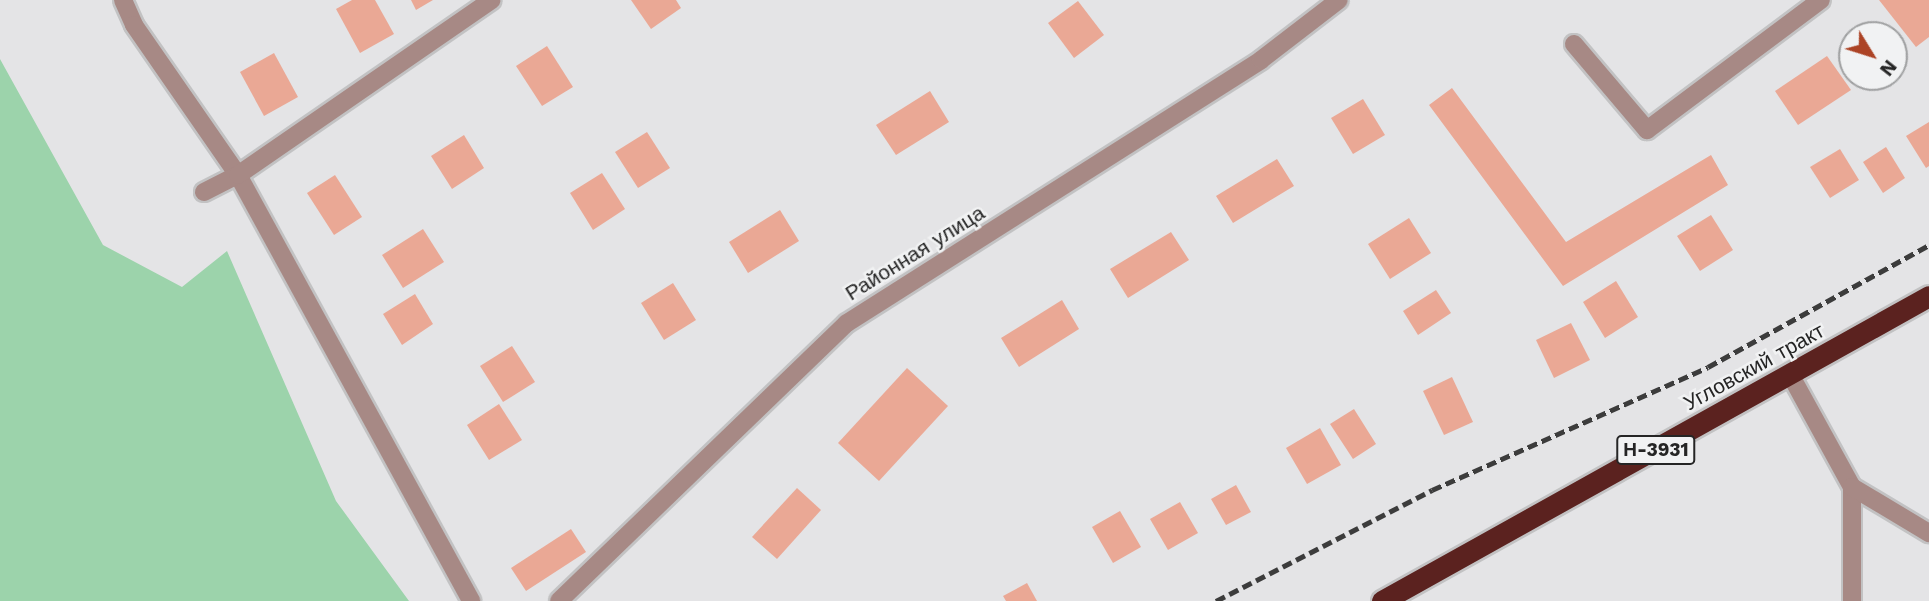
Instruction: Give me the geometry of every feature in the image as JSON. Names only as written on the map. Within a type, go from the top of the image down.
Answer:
[{"type":"highway","name":"Угловский тракт","points":[[1382,601],[1791,376],[1929,296]]},
{"type":"street","points":[[123,0],[134,25],[238,175],[471,601]]},
{"type":"street","points":[[204,192],[238,175],[492,0]]},
{"type":"street","name":"Районная улица","points":[[559,601],[847,323],[1261,60],[1339,0]]},
{"type":"street","points":[[1574,44],[1647,130],[1821,0]]},
{"type":"street","points":[[1791,376],[1852,487],[1852,601]]},
{"type":"street","points":[[1852,487],[1929,533]]},
{"type":"green space","points":[[0,59],[103,245],[182,287],[227,251],[336,501],[409,601],[0,601]]},
{"type":"building","points":[[352,0],[375,0],[394,34],[360,53],[336,9]]},
{"type":"building","points":[[411,0],[433,0],[416,10]]},
{"type":"building","points":[[631,0],[676,0],[681,8],[651,29]]},
{"type":"building","points":[[1879,0],[1929,0],[1929,37],[1916,47],[1908,37],[1908,21],[1896,21]]},
{"type":"building","points":[[1078,1],[1104,35],[1074,58],[1048,23]]},
{"type":"building","points":[[547,46],[573,87],[542,106],[516,66]]},
{"type":"building","points":[[274,53],[298,97],[264,116],[240,72]]},
{"type":"building","points":[[1827,56],[1838,72],[1838,91],[1849,91],[1798,125],[1775,91]]},
{"type":"building","points":[[1452,88],[1566,242],[1711,155],[1728,185],[1563,286],[1429,105]]},
{"type":"building","points":[[930,91],[949,122],[896,155],[876,125]]},
{"type":"building","points":[[1363,99],[1385,135],[1353,154],[1331,118]]},
{"type":"building","points":[[1929,122],[1929,166],[1926,168],[1906,136]]},
{"type":"building","points":[[647,132],[670,168],[638,188],[615,152]]},
{"type":"building","points":[[464,135],[484,168],[452,189],[431,156]]},
{"type":"building","points":[[1886,147],[1905,178],[1883,193],[1863,162]]},
{"type":"building","points":[[1840,149],[1859,180],[1830,198],[1810,167]]},
{"type":"building","points":[[1277,159],[1294,186],[1233,223],[1216,196]]},
{"type":"building","points":[[602,173],[625,209],[593,230],[570,193]]},
{"type":"building","points":[[335,175],[362,217],[334,235],[307,193]]},
{"type":"building","points":[[780,210],[799,241],[748,273],[729,242]]},
{"type":"building","points":[[1711,215],[1733,250],[1700,271],[1677,236]]},
{"type":"building","points":[[1409,218],[1431,253],[1390,279],[1368,244]]},
{"type":"building","points":[[423,229],[444,262],[403,288],[382,255]]},
{"type":"building","points":[[1171,232],[1189,260],[1128,298],[1110,269]]},
{"type":"building","points":[[1616,281],[1638,317],[1605,338],[1583,302]]},
{"type":"building","points":[[673,283],[696,320],[664,340],[641,303]]},
{"type":"building","points":[[1436,290],[1451,313],[1418,335],[1403,311]]},
{"type":"building","points":[[415,294],[433,324],[402,345],[383,314]]},
{"type":"building","points":[[1062,300],[1079,329],[1019,367],[1001,338]]},
{"type":"building","points":[[1571,323],[1590,360],[1554,378],[1536,340]]},
{"type":"building","points":[[512,346],[535,382],[503,402],[480,366]]},
{"type":"building","points":[[907,368],[948,406],[879,481],[838,443]]},
{"type":"building","points":[[1452,377],[1473,422],[1444,435],[1423,391]]},
{"type":"building","points":[[499,404],[522,440],[489,460],[467,425]]},
{"type":"building","points":[[1354,409],[1376,444],[1353,459],[1330,424]]},
{"type":"building","points":[[1320,428],[1341,465],[1307,484],[1286,448]]},
{"type":"building","points":[[1236,485],[1251,512],[1226,525],[1211,499]]},
{"type":"building","points":[[797,488],[821,510],[777,559],[752,537]]},
{"type":"building","points":[[1180,502],[1198,533],[1168,550],[1150,519]]},
{"type":"building","points":[[1120,511],[1141,547],[1113,563],[1092,527]]},
{"type":"building","points":[[571,529],[586,552],[526,591],[511,568]]},
{"type":"building","points":[[1027,583],[1037,601],[1006,601],[1003,596]]},
{"type":"railway","points":[[1216,601],[1432,490],[1708,367],[1929,245]]}]
